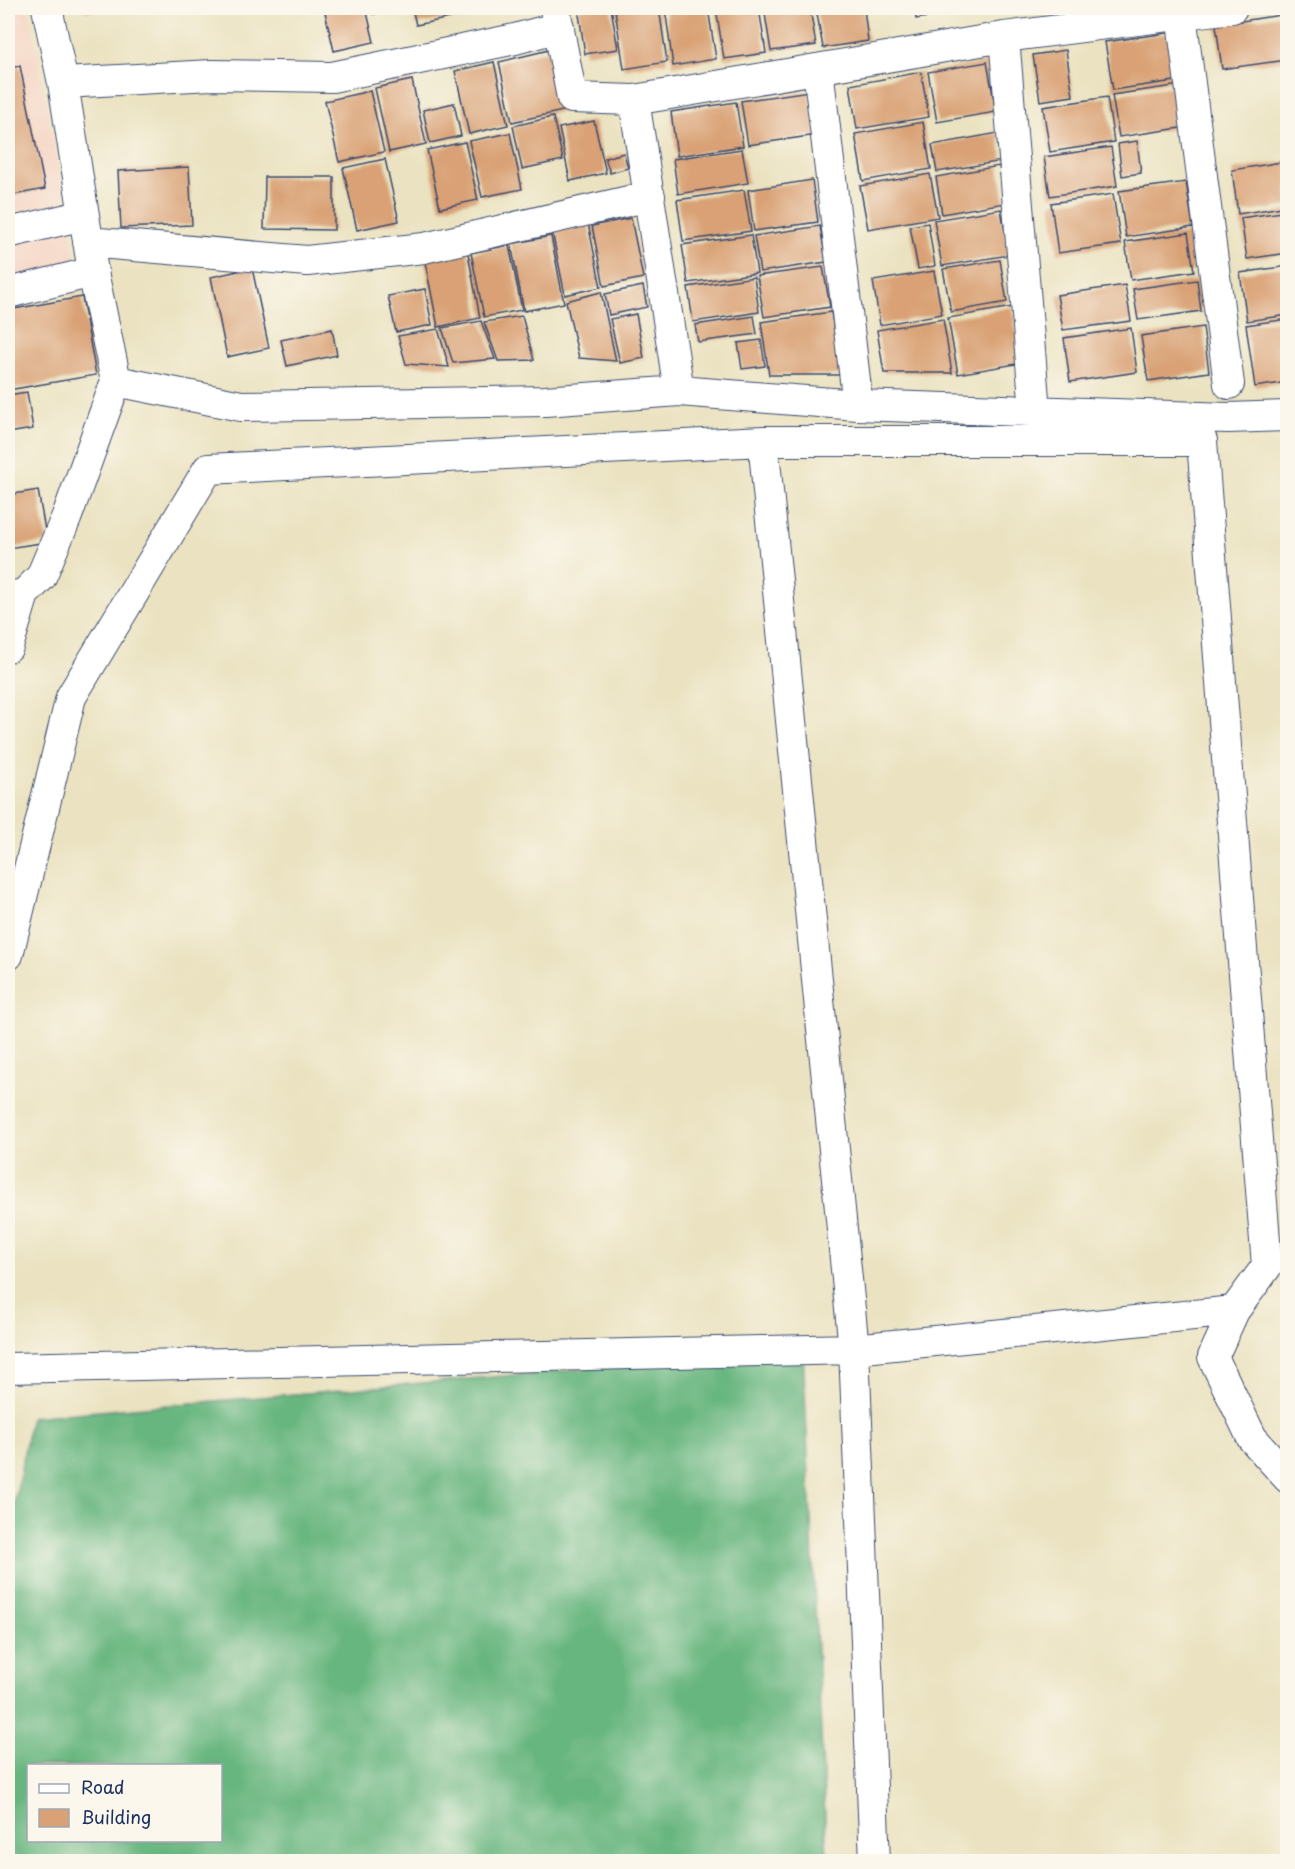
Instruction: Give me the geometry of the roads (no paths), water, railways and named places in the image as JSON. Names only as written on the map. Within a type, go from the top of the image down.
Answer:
[{"type":"street","points":[[8,647],[16,595],[41,577],[67,516],[116,381],[93,272],[63,83],[47,8]]},
{"type":"street","points":[[63,83],[212,75],[332,77],[515,39],[557,17],[572,98],[634,100],[1004,37],[1232,8]]},
{"type":"street","points":[[1181,14],[1229,384]]},
{"type":"street","points":[[1004,37],[1035,411]]},
{"type":"street","points":[[818,69],[858,405]]},
{"type":"street","points":[[634,100],[679,391]]},
{"type":"street","points":[[8,233],[86,228],[307,261],[424,248],[650,196]]},
{"type":"street","points":[[8,293],[93,272]]},
{"type":"street","points":[[116,381],[241,406],[545,401],[679,391],[858,405],[1228,418],[1287,416]]},
{"type":"street","points":[[763,441],[855,1349],[875,1862]]},
{"type":"street","points":[[8,955],[71,697],[208,469],[763,441],[1202,441],[1277,1268],[1234,1311],[1213,1357],[1252,1438],[1287,1478]]},
{"type":"street","points":[[8,1368],[855,1349],[1234,1311]]}]
